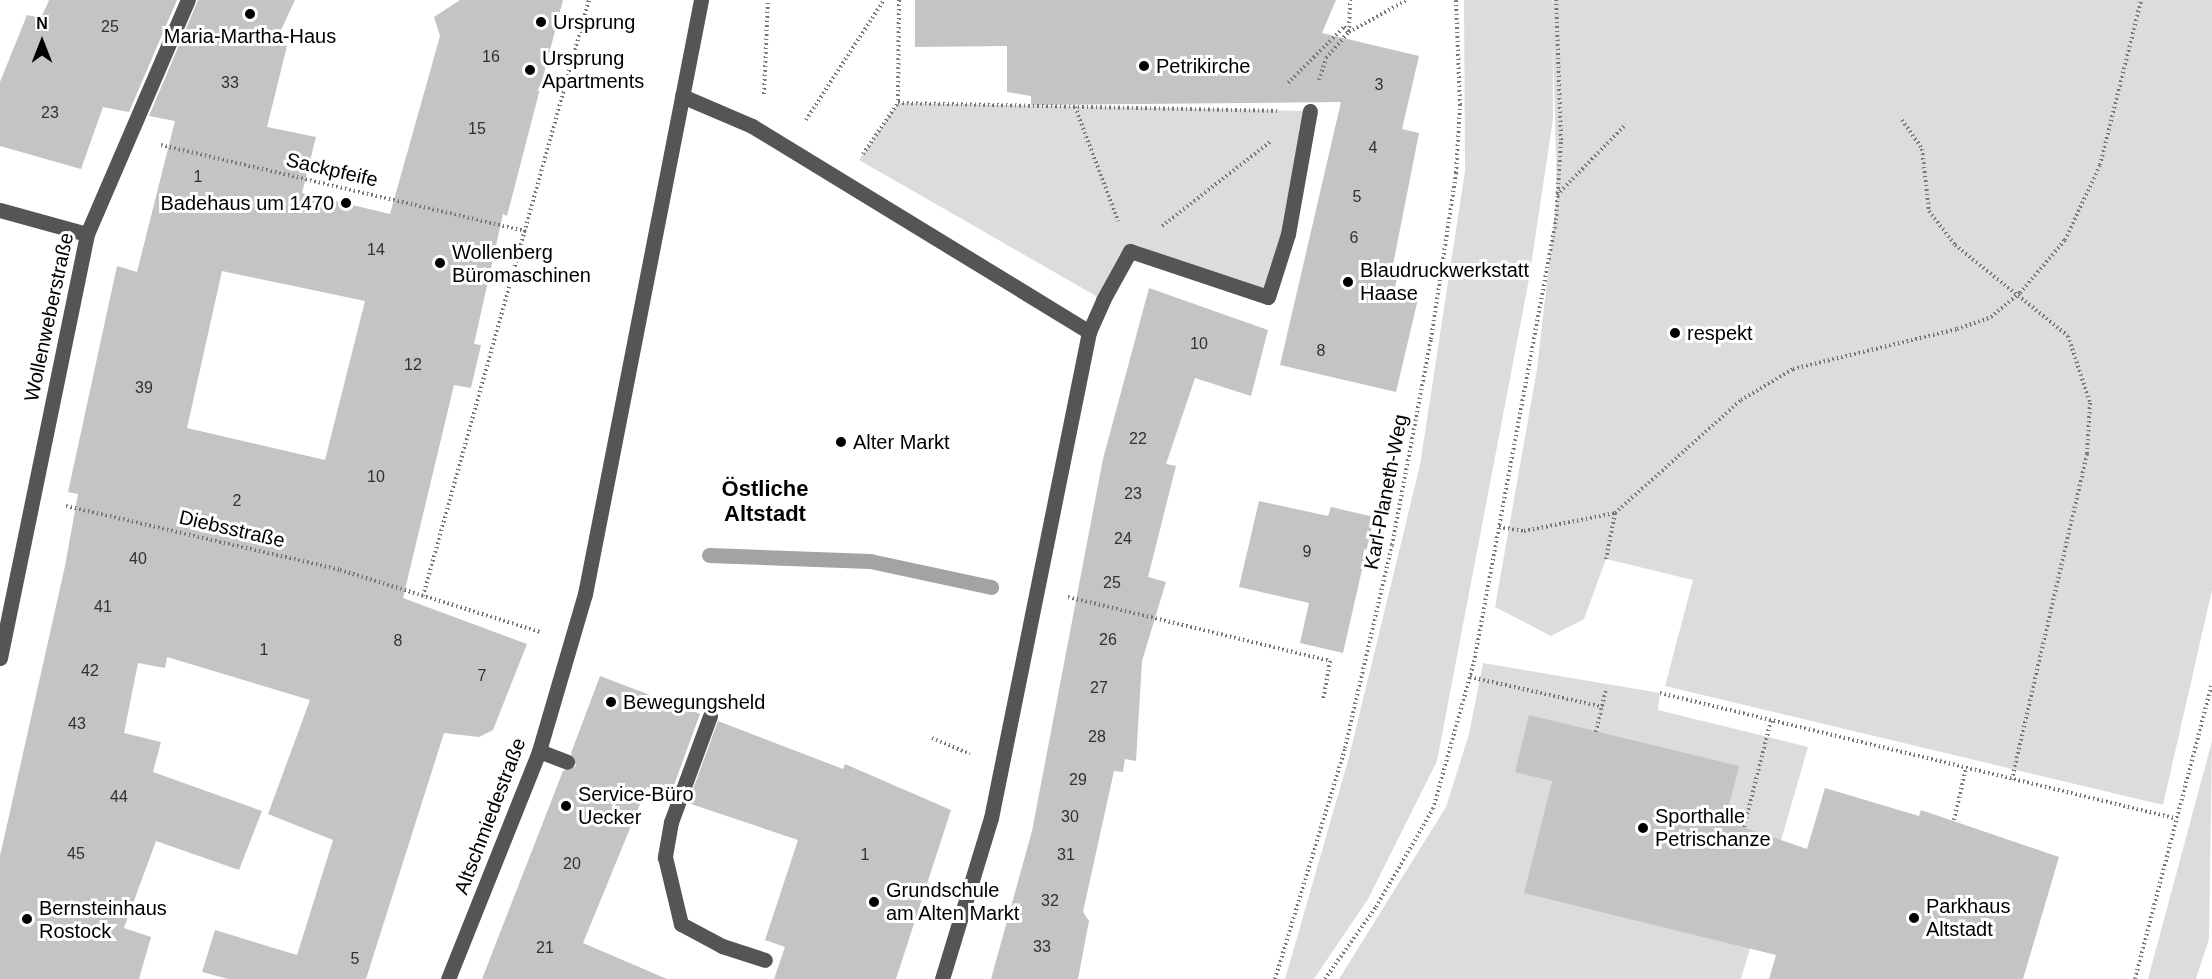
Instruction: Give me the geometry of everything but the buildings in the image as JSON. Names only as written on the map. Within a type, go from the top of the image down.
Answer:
[{"type":"street","name":"Wollenweberstraße","points":[[0,658],[87,234],[188,0]]},
{"type":"street","points":[[572,642],[595,552],[701,0]]},
{"type":"street","points":[[682,96],[752,126],[1089,332]]},
{"type":"street","points":[[942,979],[991,818],[1035,589],[1089,332],[1130,251],[1268,297],[1288,234],[1310,111]]},
{"type":"street","points":[[0,210],[87,234]]},
{"type":"street","name":"Altschmiedestraße","points":[[448,979],[539,751],[572,642]]},
{"type":"street","points":[[710,716],[671,822],[665,857],[681,924],[722,946],[765,960]]},
{"type":"street","points":[[539,751],[567,762]]},
{"type":"path","points":[[572,642],[423,596],[528,232],[589,0]]},
{"type":"path","points":[[764,100],[768,0]]},
{"type":"path","points":[[789,149],[884,0]]},
{"type":"path","points":[[844,183],[898,103],[899,0]]},
{"type":"path","points":[[1348,32],[1350,0]]},
{"type":"path","points":[[1394,0],[1395,7]]},
{"type":"path","points":[[1075,107],[1130,251],[1310,111],[1326,58],[1348,32],[1407,0]]},
{"type":"path","name":"Karl-Planeth-Weg","points":[[1275,979],[1345,748],[1392,545],[1431,339],[1456,173],[1460,105],[1456,0]]},
{"type":"path","points":[[1325,979],[1376,907],[1433,809],[1470,677],[1499,527],[1557,195],[1556,0]]},
{"type":"path","points":[[1499,527],[1524,531],[1615,513],[1741,400],[1794,369],[1958,329],[1991,317],[2020,293],[2065,240],[2100,165],[2141,0]]},
{"type":"path","points":[[1286,84],[1344,27],[1348,32]]},
{"type":"path","points":[[898,103],[1310,111]]},
{"type":"path","points":[[1902,120],[1922,149],[1929,211],[1955,245],[2020,293],[2068,336],[2090,403],[2087,454],[2012,779]]},
{"type":"path","points":[[1557,195],[1626,124]]},
{"type":"path","name":"Sackpfeife","points":[[129,137],[528,232]]},
{"type":"path","name":"Diebsstraße","points":[[32,499],[340,570],[423,596]]},
{"type":"path","points":[[1605,559],[1615,513]]},
{"type":"path","points":[[1035,589],[1330,661],[1323,700]]},
{"type":"path","points":[[1470,677],[1603,707]]},
{"type":"path","points":[[2135,979],[2174,818],[2212,684]]},
{"type":"path","points":[[1596,732],[1606,689]]},
{"type":"path","points":[[1660,693],[2174,818]]},
{"type":"path","points":[[1744,827],[1771,720]]},
{"type":"path","points":[[932,738],[967,753]]},
{"type":"path","points":[[1954,820],[1966,768]]},
{"type":"shaded area","points":[[1464,0],[1552,0],[1552,5],[1553,0],[2212,0],[2212,590],[2163,805],[1665,686],[1693,580],[1606,559],[1584,619],[1551,636],[1495,607],[1537,369],[1557,195],[1553,46],[1553,119],[1529,279],[1437,761],[1368,899],[1314,979],[1285,979],[1349,757],[1420,465],[1465,171]]},
{"type":"shaded area","points":[[898,103],[1310,111],[1268,297],[1130,251],[1103,300],[859,160]]},
{"type":"shaded area","points":[[1483,663],[1660,693],[1658,710],[1808,747],[1741,979],[1339,979],[1446,807],[1469,734]]},
{"type":"shaded area","points":[[2212,741],[2209,939],[2196,979],[2148,979]]},
{"type":"waterway","points":[[709,555],[870,561],[991,587]]},
{"type":"place","name":"Maria-Martha-Haus","points":[[250,14]]},
{"type":"place","name":"Ursprung","points":[[541,22]]},
{"type":"place","name":"Petrikirche","points":[[1144,66]]},
{"type":"place","name":"Ursprung Apartments","points":[[530,70]]},
{"type":"place","name":"Badehaus um 1470","points":[[346,203]]},
{"type":"place","name":"Wollenberg Büromaschinen","points":[[440,263]]},
{"type":"place","name":"Blaudruckwerkstatt Haase","points":[[1348,282]]},
{"type":"place","name":"respekt","points":[[1675,333]]},
{"type":"place","name":"Alter Markt","points":[[841,442]]},
{"type":"place","name":"Bewegungsheld","points":[[611,702]]},
{"type":"place","name":"Service-Büro Uecker","points":[[566,806]]},
{"type":"place","name":"Sporthalle Petrischanze","points":[[1643,828]]},
{"type":"place","name":"Grundschule am Alten Markt","points":[[874,902]]},
{"type":"place","name":"Parkhaus Altstadt","points":[[1914,918]]},
{"type":"place","name":"Bernsteinhaus Rostock","points":[[27,919]]},
{"type":"district","name":"Östliche Altstadt","points":[[765,500]]}]
